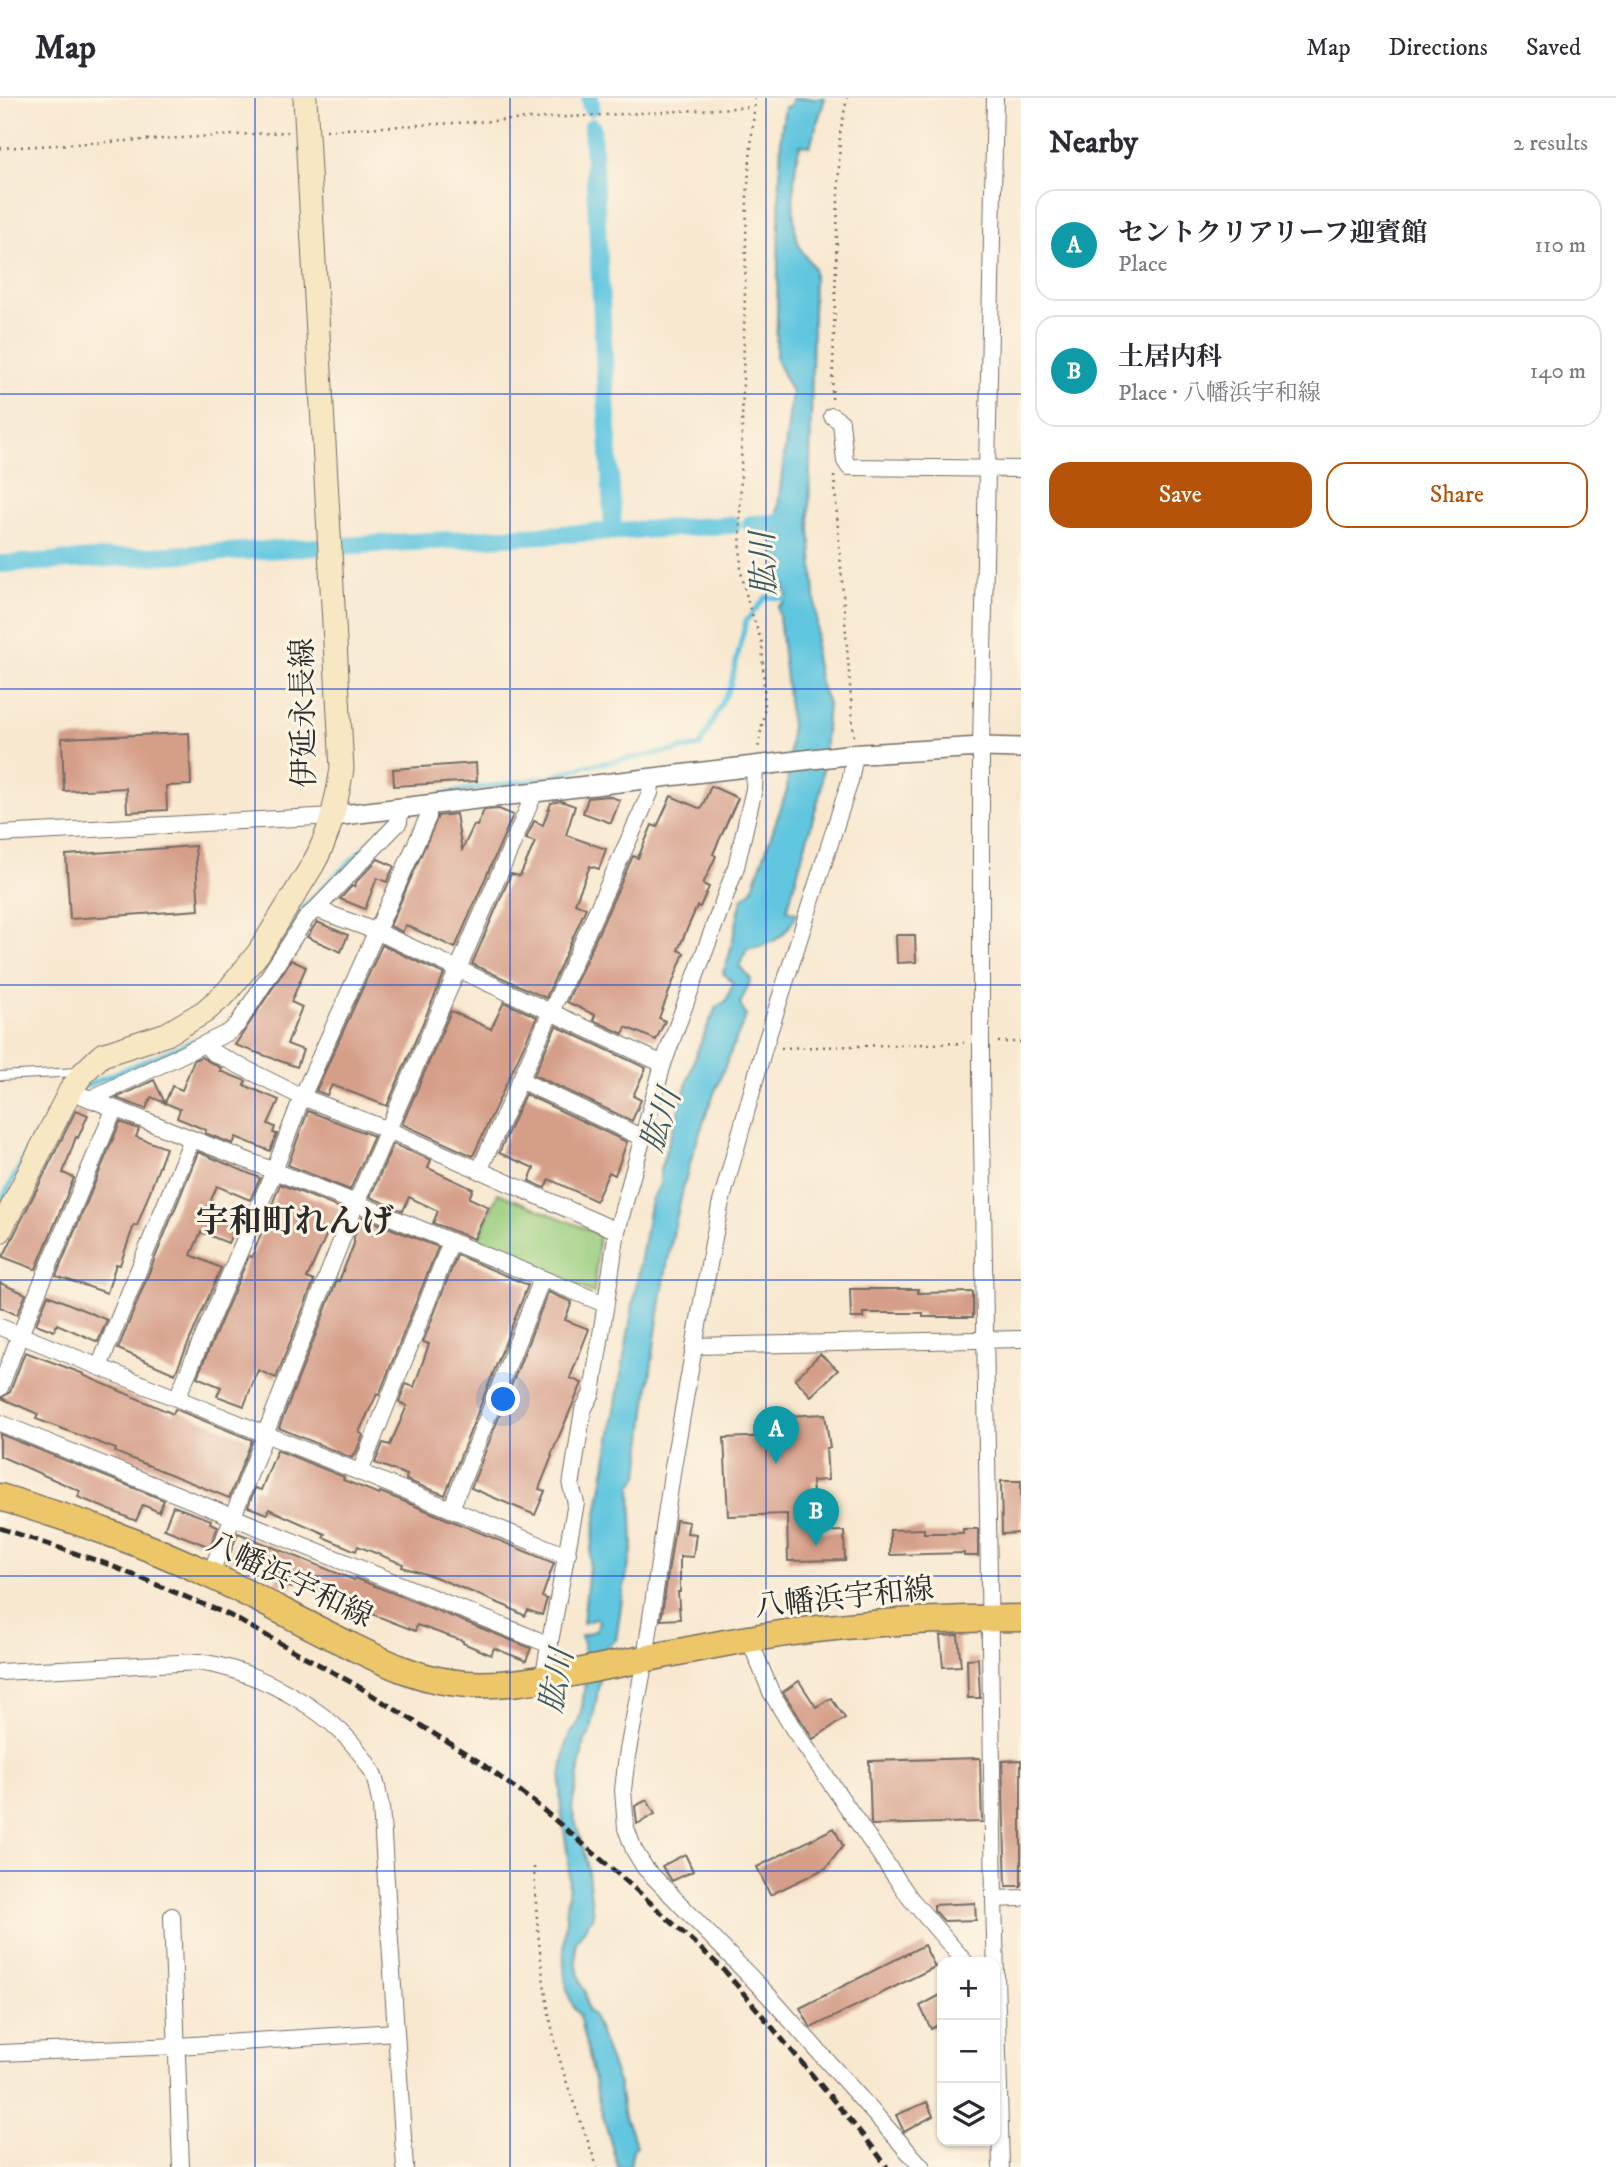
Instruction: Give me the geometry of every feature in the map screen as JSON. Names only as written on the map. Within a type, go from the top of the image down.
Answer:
[{"type":"main road","name":"伊延永長線","points":[[0,1231],[80,1095],[83,1072],[102,1055],[167,1034],[204,1012],[227,992],[259,952],[312,866],[334,816],[342,769],[305,98]]},
{"type":"main road","name":"八幡浜宇和線","points":[[0,1497],[94,1526],[210,1575],[393,1666],[429,1678],[481,1685],[549,1678],[816,1628],[879,1622],[1021,1618]]},
{"type":"street","points":[[995,98],[982,747],[982,1201],[995,1957]]},
{"type":"street","points":[[832,416],[841,422],[845,461],[849,467],[1021,468]]},
{"type":"street","points":[[0,834],[334,816],[776,762],[982,747],[1021,748]]},
{"type":"street","points":[[851,755],[850,781],[764,1048],[720,1206],[639,1660],[623,1790],[626,1828],[634,1850],[645,1868],[769,1996],[922,2167]]},
{"type":"street","points":[[549,1678],[550,1645],[576,1503],[571,1486],[583,1410],[592,1393],[617,1231],[663,1064],[736,867],[754,789],[755,766]]},
{"type":"street","points":[[479,1171],[650,793],[652,778]]},
{"type":"street","points":[[210,1575],[386,1129],[534,792]]},
{"type":"street","points":[[177,1398],[274,1171],[302,1097],[428,817],[427,805]]},
{"type":"street","points":[[80,1095],[205,1044],[237,1025],[307,917],[399,822],[400,809]]},
{"type":"street","points":[[316,909],[378,932],[663,1064]]},
{"type":"street","points":[[205,1044],[212,1052],[302,1097],[386,1129],[617,1231]]},
{"type":"street","points":[[520,1080],[643,1138]]},
{"type":"street","points":[[80,1095],[605,1304]]},
{"type":"street","points":[[0,1388],[114,1110]]},
{"type":"street","points":[[99,1367],[192,1139]]},
{"type":"street","points":[[360,1472],[451,1242]]},
{"type":"street","points":[[451,1509],[542,1279]]},
{"type":"street","points":[[0,1327],[557,1552],[568,1553]]},
{"type":"street","points":[[694,1346],[1021,1339]]},
{"type":"street","points":[[0,1423],[550,1645]]},
{"type":"street","points":[[749,1639],[771,1692],[794,1730],[909,1898],[961,1957]]},
{"type":"street","points":[[0,1672],[198,1662],[225,1665],[257,1677],[330,1719],[355,1745],[373,1773],[381,1806],[405,2167]]},
{"type":"street","points":[[994,1899],[1021,1898]]},
{"type":"street","points":[[172,1916],[181,2167]]},
{"type":"street","points":[[996,2020],[1001,2167]]},
{"type":"street","points":[[0,2053],[178,2046],[396,2032]]},
{"type":"lane","points":[[0,1076],[83,1072]]},
{"type":"path","points":[[755,98],[747,195],[740,517],[741,572],[762,643],[765,707],[755,766]]},
{"type":"path","points":[[832,416],[839,134],[847,98]]},
{"type":"path","points":[[0,148],[753,107]]},
{"type":"path","points":[[834,468],[851,755]]},
{"type":"path","points":[[764,1048],[1021,1042]]},
{"type":"path","points":[[534,1867],[536,1915],[551,2019],[566,2078],[597,2167]]},
{"type":"green space","points":[[498,1193],[599,1234],[594,1293],[476,1245]]},
{"type":"water","points":[[793,98],[825,98],[810,146],[800,145],[794,195],[796,235],[799,245],[814,268],[809,516],[817,623],[815,657],[820,683],[828,704],[821,790],[787,910],[797,913],[778,938],[765,945],[747,949],[739,966],[751,979],[740,1004],[746,1016],[705,1118],[685,1181],[657,1328],[639,1476],[631,1486],[633,1547],[616,1640],[605,1648],[591,1732],[584,1742],[572,1809],[587,1863],[593,1916],[576,1942],[576,1962],[588,2010],[593,2015],[619,2085],[623,2113],[637,2146],[633,2149],[630,2167],[618,2167],[600,2106],[579,2015],[566,1984],[564,1947],[569,1875],[561,1779],[568,1737],[577,1725],[584,1693],[585,1668],[581,1636],[597,1630],[599,1620],[583,1623],[591,1549],[651,1200],[660,1185],[660,1170],[697,1051],[716,1007],[726,1001],[733,983],[723,973],[742,899],[752,890],[787,790],[791,725],[778,607],[788,599],[773,547],[792,392],[776,360],[781,133],[785,107],[790,106]]},
{"type":"building","points":[[189,733],[191,785],[166,786],[167,810],[127,812],[126,788],[64,791],[62,738]]},
{"type":"building","points":[[476,763],[477,781],[394,786],[393,769]]},
{"type":"building","points":[[711,786],[738,798],[703,884],[709,887],[700,907],[697,906],[678,950],[684,953],[659,1018],[665,1021],[656,1040],[626,1027],[623,1034],[593,1020],[595,1015],[567,1002],[633,856],[638,858],[652,825],[657,827],[671,796],[701,809]]},
{"type":"building","points":[[608,796],[620,800],[611,823],[583,813],[588,798]]},
{"type":"building","points":[[561,801],[575,806],[566,835],[606,849],[599,869],[590,866],[575,903],[586,908],[546,998],[472,964],[511,874],[520,876],[535,842],[526,839],[534,821],[543,825],[551,803]]},
{"type":"building","points":[[499,809],[513,815],[455,948],[406,925],[402,932],[390,926],[438,816],[456,814],[462,850],[484,810]]},
{"type":"building","points":[[195,846],[199,910],[70,919],[66,855]]},
{"type":"building","points":[[378,859],[394,866],[387,882],[377,878],[365,909],[340,899],[354,887]]},
{"type":"building","points":[[317,922],[348,935],[341,952],[307,937]]},
{"type":"building","points":[[896,935],[915,935],[916,962],[897,963]]},
{"type":"building","points":[[382,945],[444,974],[387,1106],[332,1085],[327,1095],[316,1091]]},
{"type":"building","points":[[291,960],[306,967],[291,1002],[302,1007],[287,1044],[303,1050],[297,1067],[235,1045]]},
{"type":"building","points":[[504,1002],[537,1017],[473,1156],[402,1124],[451,1011],[491,1029]]},
{"type":"building","points":[[556,1026],[646,1068],[633,1096],[641,1100],[632,1121],[534,1075]]},
{"type":"building","points":[[201,1057],[221,1068],[220,1071],[246,1081],[244,1085],[279,1100],[268,1124],[275,1127],[273,1133],[277,1134],[270,1151],[236,1137],[233,1144],[177,1118],[180,1109],[165,1103],[172,1086],[182,1090],[194,1060]]},
{"type":"building","points":[[154,1080],[165,1103],[151,1097],[146,1109],[116,1098]]},
{"type":"building","points":[[525,1094],[627,1142],[615,1175],[609,1172],[596,1201],[549,1179],[545,1188],[529,1181],[534,1168],[499,1153]]},
{"type":"building","points":[[76,1110],[88,1115],[78,1138],[76,1137],[63,1173],[74,1178],[36,1269],[3,1257]]},
{"type":"building","points":[[308,1111],[374,1136],[350,1190],[288,1165]]},
{"type":"building","points":[[120,1122],[139,1129],[136,1137],[166,1148],[137,1226],[134,1225],[120,1265],[116,1264],[107,1293],[56,1276]]},
{"type":"building","points":[[393,1144],[431,1160],[428,1168],[473,1189],[469,1198],[489,1207],[474,1239],[433,1223],[438,1211],[409,1197],[403,1211],[370,1197]]},
{"type":"building","points":[[198,1152],[260,1178],[250,1200],[217,1186],[205,1214],[236,1226],[228,1243],[201,1232],[191,1255],[221,1268],[175,1374],[118,1349]]},
{"type":"building","points":[[280,1184],[342,1209],[335,1229],[330,1227],[307,1278],[314,1281],[276,1378],[258,1370],[244,1406],[217,1396],[221,1387],[197,1377],[249,1256],[252,1257]]},
{"type":"building","points":[[362,1217],[438,1247],[379,1395],[377,1394],[359,1432],[363,1435],[352,1458],[279,1428],[337,1280],[339,1281],[354,1244]]},
{"type":"building","points":[[457,1255],[528,1285],[445,1495],[406,1480],[407,1475],[375,1463],[383,1443],[390,1445],[407,1406],[399,1402],[406,1384],[414,1387],[429,1344],[423,1342]]},
{"type":"building","points":[[0,1283],[26,1294],[17,1315],[0,1307]]},
{"type":"building","points":[[850,1289],[918,1289],[918,1293],[973,1292],[973,1317],[923,1317],[923,1313],[863,1313],[863,1318],[851,1318]]},
{"type":"building","points":[[548,1292],[572,1302],[565,1320],[589,1329],[570,1378],[582,1383],[551,1455],[539,1489],[545,1491],[535,1515],[471,1488]]},
{"type":"building","points":[[48,1295],[107,1320],[98,1342],[57,1324],[54,1331],[36,1324]]},
{"type":"building","points":[[25,1352],[84,1374],[173,1414],[175,1409],[252,1440],[229,1498],[115,1452],[116,1449],[36,1419],[38,1414],[1,1398],[10,1392]]},
{"type":"building","points":[[820,1354],[838,1370],[811,1396],[795,1379]]},
{"type":"building","points":[[825,1414],[830,1448],[826,1448],[828,1480],[812,1481],[816,1532],[844,1531],[845,1560],[788,1561],[787,1514],[728,1516],[724,1438],[771,1436],[777,1424],[787,1416]]},
{"type":"building","points":[[0,1434],[164,1500],[159,1512],[143,1505],[136,1521],[78,1497],[80,1491],[0,1456]]},
{"type":"building","points":[[277,1450],[344,1477],[343,1480],[398,1499],[554,1563],[542,1597],[547,1599],[542,1615],[528,1610],[525,1616],[435,1577],[402,1567],[403,1564],[358,1546],[356,1551],[269,1509],[267,1514],[248,1507],[255,1488],[261,1490]]},
{"type":"building","points":[[1001,1481],[1021,1481],[1021,1533],[1002,1534]]},
{"type":"building","points":[[173,1506],[211,1520],[210,1523],[218,1526],[210,1547],[164,1529]]},
{"type":"building","points":[[676,1520],[689,1522],[687,1533],[696,1534],[693,1557],[680,1556],[680,1619],[661,1620]]},
{"type":"building","points":[[924,1529],[924,1533],[963,1533],[963,1529],[978,1529],[978,1556],[964,1556],[964,1553],[890,1555],[890,1530]]},
{"type":"building","points":[[238,1533],[531,1648],[526,1661],[494,1648],[491,1655],[463,1641],[417,1625],[415,1631],[294,1580],[292,1588],[275,1582],[279,1571],[262,1565],[264,1561],[238,1552],[234,1562],[228,1559]]},
{"type":"building","points":[[958,1635],[961,1666],[943,1667],[940,1636]]},
{"type":"building","points":[[978,1658],[980,1698],[968,1698],[967,1659]]},
{"type":"building","points":[[799,1681],[816,1707],[831,1698],[845,1718],[813,1739],[783,1692]]},
{"type":"building","points":[[980,1758],[982,1822],[872,1825],[869,1761]]},
{"type":"building","points":[[1021,1760],[1021,1886],[1006,1886],[1002,1761]]},
{"type":"building","points":[[647,1800],[655,1814],[637,1824],[635,1806]]},
{"type":"building","points":[[834,1828],[843,1846],[826,1868],[770,1895],[757,1867]]},
{"type":"building","points":[[685,1854],[693,1871],[672,1881],[662,1866]]},
{"type":"building","points":[[975,1903],[976,1920],[944,1921],[934,1910],[934,1905]]},
{"type":"building","points":[[924,1945],[935,1967],[811,2028],[800,2008]]},
{"type":"building","points":[[937,1997],[937,2026],[931,2029],[920,2006]]},
{"type":"building","points":[[927,2102],[933,2116],[904,2132],[896,2115]]},
{"type":"waterway","points":[[590,98],[591,107]]},
{"type":"waterway","points":[[592,127],[613,531]]},
{"type":"waterway","name":"肱川","points":[[751,524],[796,522]]},
{"type":"waterway","name":"肱川","points":[[0,564],[732,525]]},
{"type":"waterway","name":"肱川","points":[[441,794],[551,777],[585,766],[700,746],[730,687],[746,621],[766,597],[788,599]]},
{"type":"waterway","points":[[281,944],[303,908],[390,822]]},
{"type":"waterway","points":[[83,1087],[200,1038]]},
{"type":"waterway","points":[[0,1204],[35,1136]]},
{"type":"railway","points":[[0,1528],[107,1564],[229,1615],[356,1685],[478,1761],[535,1803],[724,1970],[887,2167]]},
{"type":"place","name":"セントクリアリーフ迎賓館","points":[[776,1464]]},
{"type":"place","name":"土居内科","points":[[816,1546]]},
{"type":"district","name":"宇和町れんげ","points":[[295,1220]]}]
